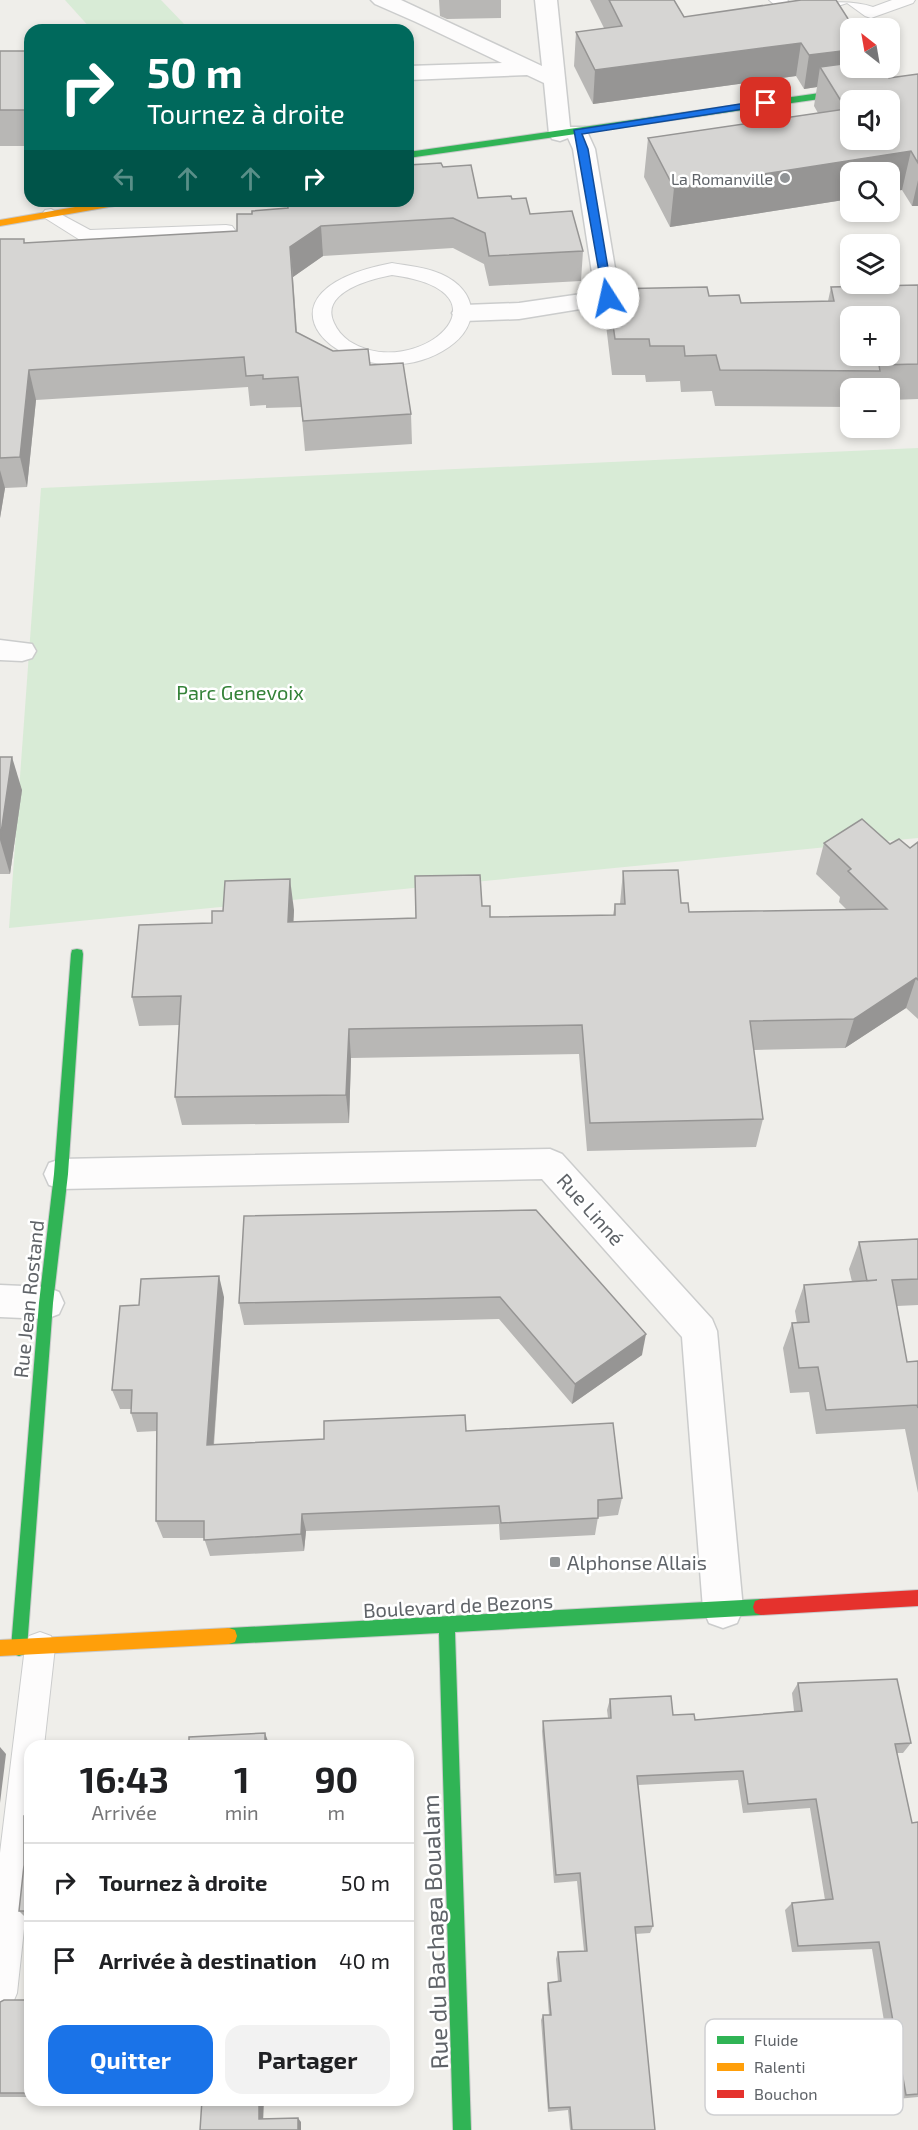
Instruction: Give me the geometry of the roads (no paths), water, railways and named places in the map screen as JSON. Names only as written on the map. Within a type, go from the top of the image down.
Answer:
[{"type":"street","points":[[382,0],[424,17],[554,80]]},
{"type":"street","points":[[464,313],[519,311],[608,298],[584,149],[568,133],[554,80],[546,0]]},
{"type":"street","points":[[414,73],[530,68]]},
{"type":"street","points":[[414,154],[918,82]]},
{"type":"street","points":[[0,223],[91,207]]},
{"type":"street","name":"Rue Jean Rostand","points":[[30,1647],[46,1303],[61,1174],[77,954]]},
{"type":"street","name":"Rue Linné","points":[[61,1174],[550,1164],[699,1331],[723,1609]]},
{"type":"street","points":[[0,1301],[46,1303]]},
{"type":"street","name":"Boulevard de Bezons","points":[[0,1648],[918,1598]]},
{"type":"street","name":"Rue du Bachaga Boualam","points":[[447,1625],[462,2130]]},
{"type":"lane","points":[[777,0],[796,15],[841,0]]},
{"type":"lane","points":[[854,0],[871,13],[907,0]]},
{"type":"lane","points":[[51,214],[86,236],[226,230]]},
{"type":"lane","points":[[392,269],[414,271],[434,277],[450,287],[460,299],[464,313],[459,327],[448,340],[430,350],[408,356],[385,357],[362,353],[343,345],[329,333],[322,311],[335,289],[351,278],[392,269]]},
{"type":"lane","points":[[0,1993],[30,1647]]},
{"type":"place","name":"La Romanville","points":[[785,178]]},
{"type":"place","name":"Alphonse Allais","points":[[555,1562]]},
{"type":"park label","name":"Parc Genevoix","points":[[240,692]]}]
